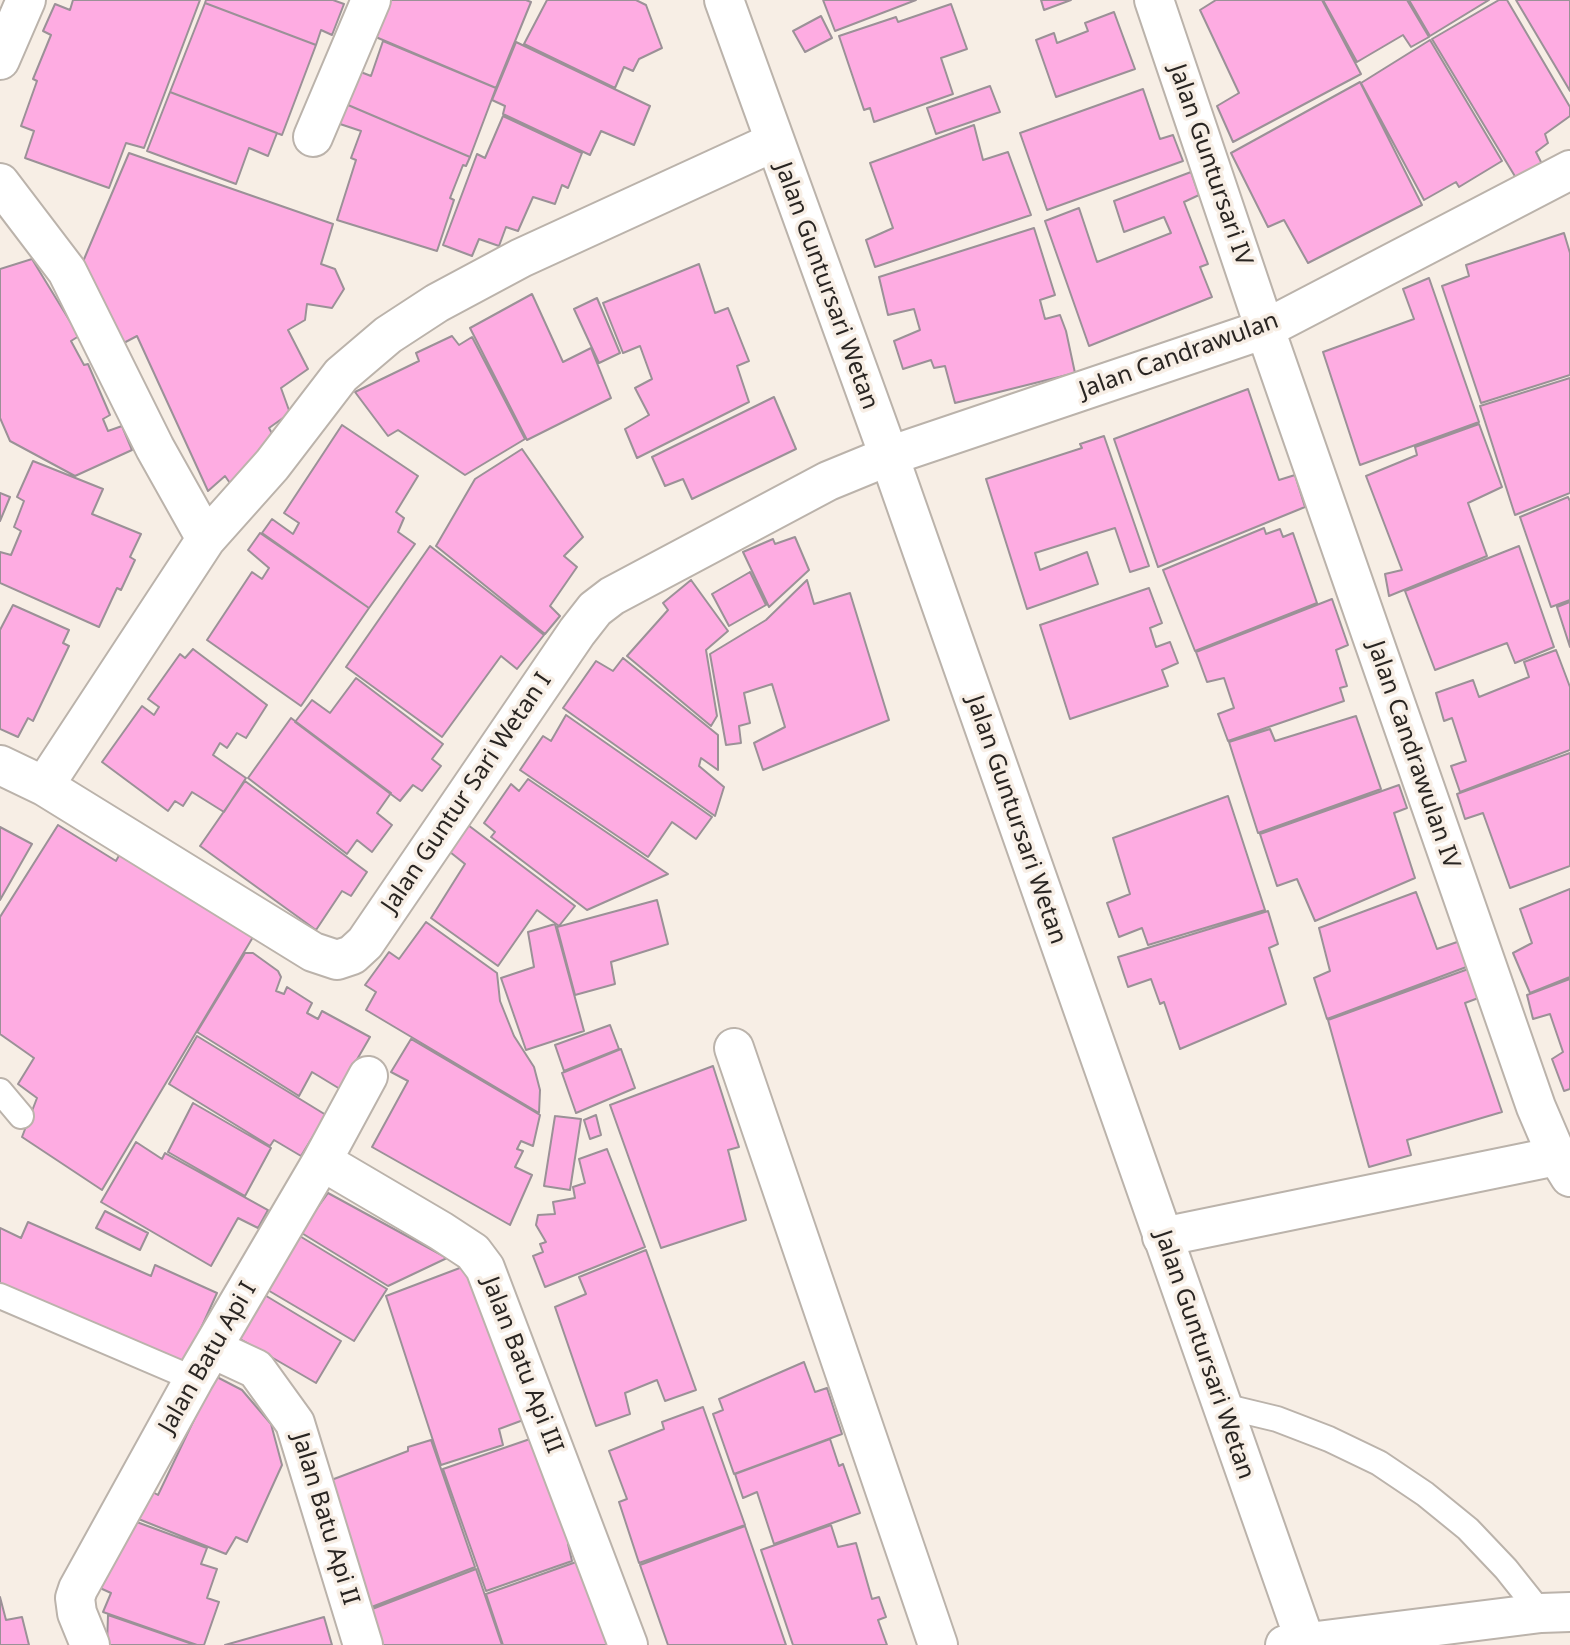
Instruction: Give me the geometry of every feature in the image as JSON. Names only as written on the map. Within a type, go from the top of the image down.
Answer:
[{"type":"street","points":[[0,60],[26,0]]},
{"type":"street","points":[[313,137],[371,0]]},
{"type":"street","name":"Jalan Guntursari Wetan","points":[[724,0],[880,459],[1223,1406],[1295,1643]]},
{"type":"street","name":"Jalan Guntursari IV","points":[[1154,0],[1265,329]]},
{"type":"street","points":[[44,786],[206,539],[272,465],[341,375],[388,335],[437,303],[521,258],[774,142]]},
{"type":"street","name":"Jalan Candrawulan","points":[[880,459],[1265,329],[1569,175]]},
{"type":"street","points":[[0,183],[67,271],[155,448],[206,539]]},
{"type":"street","name":"Jalan Candrawulan IV","points":[[1265,329],[1535,1107],[1563,1167]]},
{"type":"street","name":"Jalan Guntur Sari Wetan I","points":[[0,765],[44,786],[313,952],[337,960],[352,955],[365,943],[595,609],[612,596],[828,481],[880,459]]},
{"type":"street","points":[[734,1048],[938,1645]]},
{"type":"street","name":"Jalan Batu Api I","points":[[90,1645],[77,1614],[75,1598],[78,1590],[204,1364],[323,1161],[368,1076]]},
{"type":"street","name":"Jalan Batu Api III","points":[[323,1161],[473,1252],[485,1268],[628,1645]]},
{"type":"street","points":[[1162,1237],[1563,1167]]},
{"type":"street","name":"Jalan Batu Api II","points":[[204,1364],[257,1369],[295,1423],[363,1645]]},
{"type":"street","points":[[1295,1643],[1556,1612]]},
{"type":"lane","points":[[0,1091],[21,1116]]},
{"type":"lane","points":[[0,1296],[204,1364]]},
{"type":"lane","points":[[1223,1406],[1277,1419],[1329,1439],[1379,1463],[1425,1494],[1468,1529],[1506,1569],[1556,1612]]},
{"type":"building","points":[[73,0],[200,0],[144,148],[126,143],[109,188],[25,158],[34,131],[21,126],[37,81],[33,79],[51,35],[43,31],[55,4],[70,10]]},
{"type":"building","points":[[206,0],[333,0],[344,4],[332,35],[321,30],[316,45],[205,3]]},
{"type":"building","points":[[388,0],[531,2],[496,88],[364,32]]},
{"type":"building","points":[[547,0],[636,0],[646,5],[662,48],[639,59],[633,71],[624,67],[615,88],[524,44]]},
{"type":"building","points":[[823,0],[916,0],[835,31]]},
{"type":"building","points":[[1041,0],[1071,0],[1044,10]]},
{"type":"building","points":[[1216,0],[1322,0],[1361,74],[1233,142],[1217,106],[1239,93],[1200,10]]},
{"type":"building","points":[[1323,0],[1407,0],[1429,37],[1411,47],[1403,35],[1357,62]]},
{"type":"building","points":[[1409,0],[1489,0],[1430,36]]},
{"type":"building","points":[[1499,0],[1507,0],[1570,107],[1570,116],[1545,134],[1548,143],[1536,152],[1542,164],[1516,178],[1432,39]]},
{"type":"building","points":[[1516,0],[1570,0],[1570,91]]},
{"type":"building","points":[[205,3],[316,45],[282,135],[170,92]]},
{"type":"building","points":[[951,4],[967,49],[941,58],[953,94],[874,122],[870,108],[864,110],[839,36],[896,17],[898,22]]},
{"type":"building","points":[[1114,12],[1135,69],[1056,97],[1036,40],[1054,33],[1057,43],[1088,31],[1085,23]]},
{"type":"building","points":[[821,16],[832,38],[805,52],[793,31]]},
{"type":"building","points":[[1430,40],[1502,161],[1459,187],[1456,182],[1424,200],[1361,83]]},
{"type":"building","points":[[383,41],[496,88],[470,157],[341,102],[353,69],[371,76]]},
{"type":"building","points":[[516,42],[650,106],[634,145],[601,131],[590,155],[503,114],[505,106],[492,100]]},
{"type":"building","points":[[1360,82],[1422,205],[1308,263],[1284,220],[1268,227],[1231,153]]},
{"type":"building","points":[[990,86],[1000,112],[936,134],[927,108]]},
{"type":"building","points":[[1143,89],[1160,139],[1173,135],[1183,161],[1047,210],[1020,133]]},
{"type":"building","points":[[170,92],[277,133],[268,156],[249,148],[236,184],[147,151]]},
{"type":"building","points":[[341,102],[470,157],[466,166],[463,165],[450,198],[454,200],[437,251],[337,220],[356,160],[351,158],[361,131],[334,122]]},
{"type":"building","points":[[503,116],[582,153],[568,188],[562,185],[555,204],[533,197],[518,231],[506,227],[499,246],[479,239],[472,256],[443,245],[477,154],[485,158]]},
{"type":"building","points":[[974,125],[983,160],[1008,152],[1031,215],[875,267],[866,240],[893,228],[870,163]]},
{"type":"building","points":[[129,153],[333,224],[321,264],[335,269],[344,289],[332,308],[307,304],[305,320],[288,330],[308,369],[281,388],[290,413],[269,428],[274,437],[232,486],[225,476],[208,491],[137,336],[118,346],[79,271]]},
{"type":"building","points":[[1191,172],[1199,195],[1184,202],[1208,264],[1200,267],[1212,297],[1089,346],[1045,221],[1079,208],[1097,262],[1171,233],[1164,217],[1124,232],[1114,201]]},
{"type":"building","points":[[1034,228],[1055,295],[1040,300],[1045,319],[1060,315],[1075,373],[955,403],[945,366],[934,368],[931,360],[903,369],[894,341],[920,330],[914,309],[888,315],[879,277]]},
{"type":"building","points":[[1564,233],[1570,253],[1570,375],[1481,403],[1442,286],[1469,276],[1466,265]]},
{"type":"building","points":[[32,259],[79,336],[71,341],[84,365],[88,364],[110,415],[103,419],[108,431],[122,426],[132,450],[75,476],[10,441],[0,418],[0,269]]},
{"type":"building","points":[[699,264],[715,313],[728,308],[749,361],[737,366],[749,402],[637,458],[625,429],[649,415],[635,388],[652,379],[640,346],[623,353],[603,303]]},
{"type":"building","points":[[1429,278],[1479,422],[1360,465],[1323,352],[1414,319],[1403,289]]},
{"type":"building","points":[[532,294],[563,362],[591,348],[611,398],[527,440],[470,328]]},
{"type":"building","points":[[597,298],[620,353],[599,363],[574,309]]},
{"type":"building","points":[[452,336],[459,345],[472,337],[525,439],[465,475],[398,430],[388,436],[355,392],[419,361],[416,353]]},
{"type":"building","points":[[1570,378],[1570,493],[1515,515],[1480,406]]},
{"type":"building","points":[[1248,389],[1279,480],[1295,475],[1305,507],[1158,567],[1114,439]]},
{"type":"building","points":[[774,397],[796,449],[692,499],[683,479],[665,486],[652,457]]},
{"type":"building","points":[[1479,424],[1502,487],[1468,503],[1487,556],[1389,596],[1385,574],[1402,570],[1366,476],[1417,455],[1415,447]]},
{"type":"building","points":[[342,425],[418,476],[396,512],[404,518],[398,532],[415,544],[369,608],[262,533],[272,519],[293,534],[299,523],[284,513]]},
{"type":"building","points":[[1104,436],[1149,566],[1130,572],[1115,528],[1035,553],[1040,570],[1087,552],[1098,584],[1027,609],[986,479],[1082,448],[1080,444]]},
{"type":"building","points":[[522,449],[583,537],[564,556],[577,567],[550,606],[560,616],[545,634],[436,546],[475,479]]},
{"type":"building","points":[[33,461],[103,489],[92,514],[141,534],[130,557],[135,560],[121,590],[117,588],[99,627],[0,583],[0,552],[11,555],[21,531],[14,527],[24,501],[17,497]]},
{"type":"building","points":[[0,493],[10,497],[0,521]]},
{"type":"building","points":[[1568,497],[1570,600],[1551,607],[1520,517]]},
{"type":"building","points":[[1264,528],[1266,534],[1280,529],[1283,537],[1293,533],[1317,603],[1195,651],[1163,570]]},
{"type":"building","points":[[260,533],[369,608],[301,706],[207,640],[252,572],[262,579],[269,568],[248,550]]},
{"type":"building","points":[[795,537],[809,570],[769,607],[743,552],[773,539],[775,544]]},
{"type":"building","points":[[430,546],[544,635],[517,669],[501,656],[442,737],[346,667]]},
{"type":"building","points":[[1519,546],[1554,647],[1515,663],[1507,643],[1435,670],[1405,591]]},
{"type":"building","points":[[750,572],[766,605],[729,626],[712,594]]},
{"type":"building","points":[[691,580],[728,631],[706,650],[717,716],[711,726],[627,656],[668,610],[663,603]]},
{"type":"building","points":[[807,580],[814,604],[850,593],[889,720],[763,770],[754,743],[785,727],[772,684],[744,693],[750,723],[739,726],[741,743],[726,745],[710,654],[766,620]]},
{"type":"building","points":[[1149,588],[1162,623],[1150,628],[1156,647],[1170,642],[1178,663],[1162,670],[1168,686],[1070,719],[1040,625]]},
{"type":"building","points":[[1332,599],[1348,645],[1336,650],[1347,686],[1340,688],[1344,701],[1228,741],[1218,714],[1234,708],[1224,678],[1207,682],[1196,652]]},
{"type":"building","points":[[1570,602],[1570,647],[1557,607]]},
{"type":"building","points":[[13,605],[69,630],[63,643],[69,646],[33,721],[28,718],[18,737],[0,729],[0,630]]},
{"type":"building","points":[[193,649],[267,705],[246,738],[237,733],[227,748],[220,743],[213,755],[246,778],[224,812],[192,792],[183,806],[175,801],[168,811],[102,762],[142,706],[154,715],[159,707],[148,699],[180,654],[185,658]]},
{"type":"building","points":[[1556,650],[1570,687],[1570,750],[1460,792],[1451,766],[1466,761],[1452,718],[1444,721],[1436,693],[1473,680],[1479,697],[1529,677],[1524,662]]},
{"type":"building","points":[[623,658],[718,735],[718,770],[701,758],[699,766],[724,787],[715,816],[563,708],[596,661],[613,671]]},
{"type":"building","points":[[356,678],[443,744],[432,759],[441,766],[422,791],[413,785],[400,801],[295,722],[312,700],[330,713]]},
{"type":"building","points":[[566,715],[712,817],[696,839],[672,822],[648,857],[520,770],[543,736],[551,741]]},
{"type":"building","points":[[1356,716],[1381,789],[1258,833],[1229,742],[1270,729],[1275,741]]},
{"type":"building","points":[[291,718],[391,793],[377,813],[392,825],[372,852],[357,840],[347,854],[248,778]]},
{"type":"building","points":[[1570,753],[1570,866],[1510,888],[1483,813],[1465,819],[1457,794]]},
{"type":"building","points":[[528,779],[668,874],[587,910],[491,837],[495,832],[484,823],[511,784],[519,791]]},
{"type":"building","points":[[245,781],[367,872],[351,896],[342,891],[316,930],[200,846]]},
{"type":"building","points":[[1399,785],[1407,808],[1394,813],[1415,878],[1315,921],[1297,879],[1277,886],[1260,834]]},
{"type":"building","points":[[1228,796],[1265,910],[1148,945],[1142,928],[1119,937],[1107,903],[1130,894],[1113,838]]},
{"type":"building","points":[[58,825],[116,861],[122,850],[256,932],[102,1190],[22,1137],[37,1098],[18,1084],[34,1058],[0,1034],[0,917]]},
{"type":"building","points":[[468,825],[575,906],[559,926],[537,910],[498,966],[431,918],[465,864],[450,852]]},
{"type":"building","points":[[0,827],[32,844],[0,900]]},
{"type":"building","points":[[1570,889],[1570,977],[1530,993],[1513,953],[1532,943],[1520,909]]},
{"type":"building","points":[[1416,892],[1437,949],[1460,941],[1469,966],[1327,1019],[1314,978],[1330,971],[1319,928]]},
{"type":"building","points":[[657,900],[668,944],[611,962],[615,984],[575,995],[557,927]]},
{"type":"building","points":[[1268,911],[1278,944],[1269,948],[1286,1004],[1180,1049],[1164,1002],[1160,1004],[1151,979],[1128,987],[1118,957]]},
{"type":"building","points":[[426,922],[497,973],[500,1001],[514,1036],[534,1067],[540,1090],[539,1113],[366,1010],[376,992],[365,985],[389,952],[399,959]]},
{"type":"building","points":[[555,924],[584,1031],[526,1050],[501,978],[534,967],[528,932]]},
{"type":"building","points":[[245,953],[253,953],[278,971],[281,977],[276,991],[284,994],[287,987],[312,1003],[307,1013],[318,1019],[322,1011],[370,1037],[340,1089],[312,1072],[299,1096],[197,1032]]},
{"type":"building","points":[[1471,968],[1481,997],[1465,1003],[1502,1112],[1407,1140],[1411,1155],[1369,1167],[1328,1020]]},
{"type":"building","points":[[1570,979],[1570,1089],[1564,1091],[1552,1059],[1563,1052],[1550,1014],[1533,1019],[1527,995]]},
{"type":"building","points":[[610,1025],[619,1049],[564,1071],[555,1045]]},
{"type":"building","points":[[197,1036],[326,1115],[301,1156],[274,1140],[270,1146],[169,1084]]},
{"type":"building","points":[[411,1039],[540,1115],[533,1146],[521,1141],[517,1149],[523,1151],[515,1167],[532,1175],[510,1225],[372,1147],[408,1081],[391,1072]]},
{"type":"building","points":[[621,1049],[635,1088],[576,1113],[562,1073]]},
{"type":"building","points":[[713,1066],[739,1147],[728,1150],[746,1220],[661,1248],[610,1105]]},
{"type":"building","points":[[193,1103],[271,1148],[245,1196],[168,1152]]},
{"type":"building","points":[[596,1115],[601,1135],[590,1139],[584,1120]]},
{"type":"building","points":[[555,1116],[581,1119],[570,1190],[544,1186]]},
{"type":"building","points":[[136,1142],[162,1159],[165,1153],[268,1210],[258,1228],[238,1218],[211,1266],[101,1202]]},
{"type":"building","points":[[607,1149],[645,1247],[545,1287],[533,1256],[543,1252],[540,1244],[546,1242],[536,1225],[538,1215],[555,1214],[553,1202],[575,1198],[573,1187],[585,1183],[579,1159]]},
{"type":"building","points":[[328,1193],[447,1258],[388,1286],[300,1232]]},
{"type":"building","points":[[105,1211],[148,1233],[140,1250],[96,1228]]},
{"type":"building","points":[[28,1222],[151,1276],[155,1265],[217,1293],[182,1370],[0,1288],[0,1228],[21,1238]]},
{"type":"building","points":[[298,1235],[387,1289],[354,1341],[266,1289]]},
{"type":"building","points":[[646,1250],[696,1390],[665,1401],[657,1380],[625,1393],[630,1414],[596,1426],[555,1307],[586,1294],[579,1277]]},
{"type":"building","points":[[465,1266],[526,1419],[499,1429],[503,1445],[441,1465],[386,1296]]},
{"type":"building","points":[[263,1294],[341,1341],[316,1383],[235,1336]]},
{"type":"building","points":[[804,1362],[815,1392],[827,1388],[842,1434],[734,1474],[713,1414],[723,1410],[719,1399]]},
{"type":"building","points":[[215,1376],[242,1390],[271,1424],[282,1465],[247,1542],[236,1537],[226,1554],[136,1518],[149,1490],[158,1495]]},
{"type":"building","points":[[703,1407],[745,1525],[639,1563],[619,1502],[627,1499],[609,1451],[664,1429],[662,1422]]},
{"type":"building","points":[[530,1439],[553,1501],[558,1499],[573,1541],[568,1544],[572,1561],[486,1591],[443,1469]]},
{"type":"building","points":[[830,1439],[839,1466],[843,1464],[860,1513],[774,1544],[757,1492],[743,1498],[735,1474]]},
{"type":"building","points":[[431,1440],[475,1567],[369,1608],[326,1482]]},
{"type":"building","points":[[134,1521],[207,1548],[201,1564],[217,1569],[207,1598],[219,1602],[204,1645],[197,1645],[103,1612],[111,1593],[100,1588]]},
{"type":"building","points":[[831,1525],[838,1547],[856,1543],[872,1599],[879,1597],[886,1617],[878,1620],[887,1645],[793,1645],[761,1550]]},
{"type":"building","points":[[745,1526],[786,1645],[668,1645],[640,1565]]},
{"type":"building","points":[[579,1561],[608,1645],[503,1645],[486,1594]]},
{"type":"building","points":[[476,1569],[502,1645],[379,1645],[367,1611]]},
{"type":"building","points":[[0,1597],[6,1620],[22,1617],[29,1645],[0,1645]]},
{"type":"building","points":[[108,1615],[195,1645],[107,1645]]},
{"type":"building","points":[[324,1617],[332,1645],[225,1645]]}]
